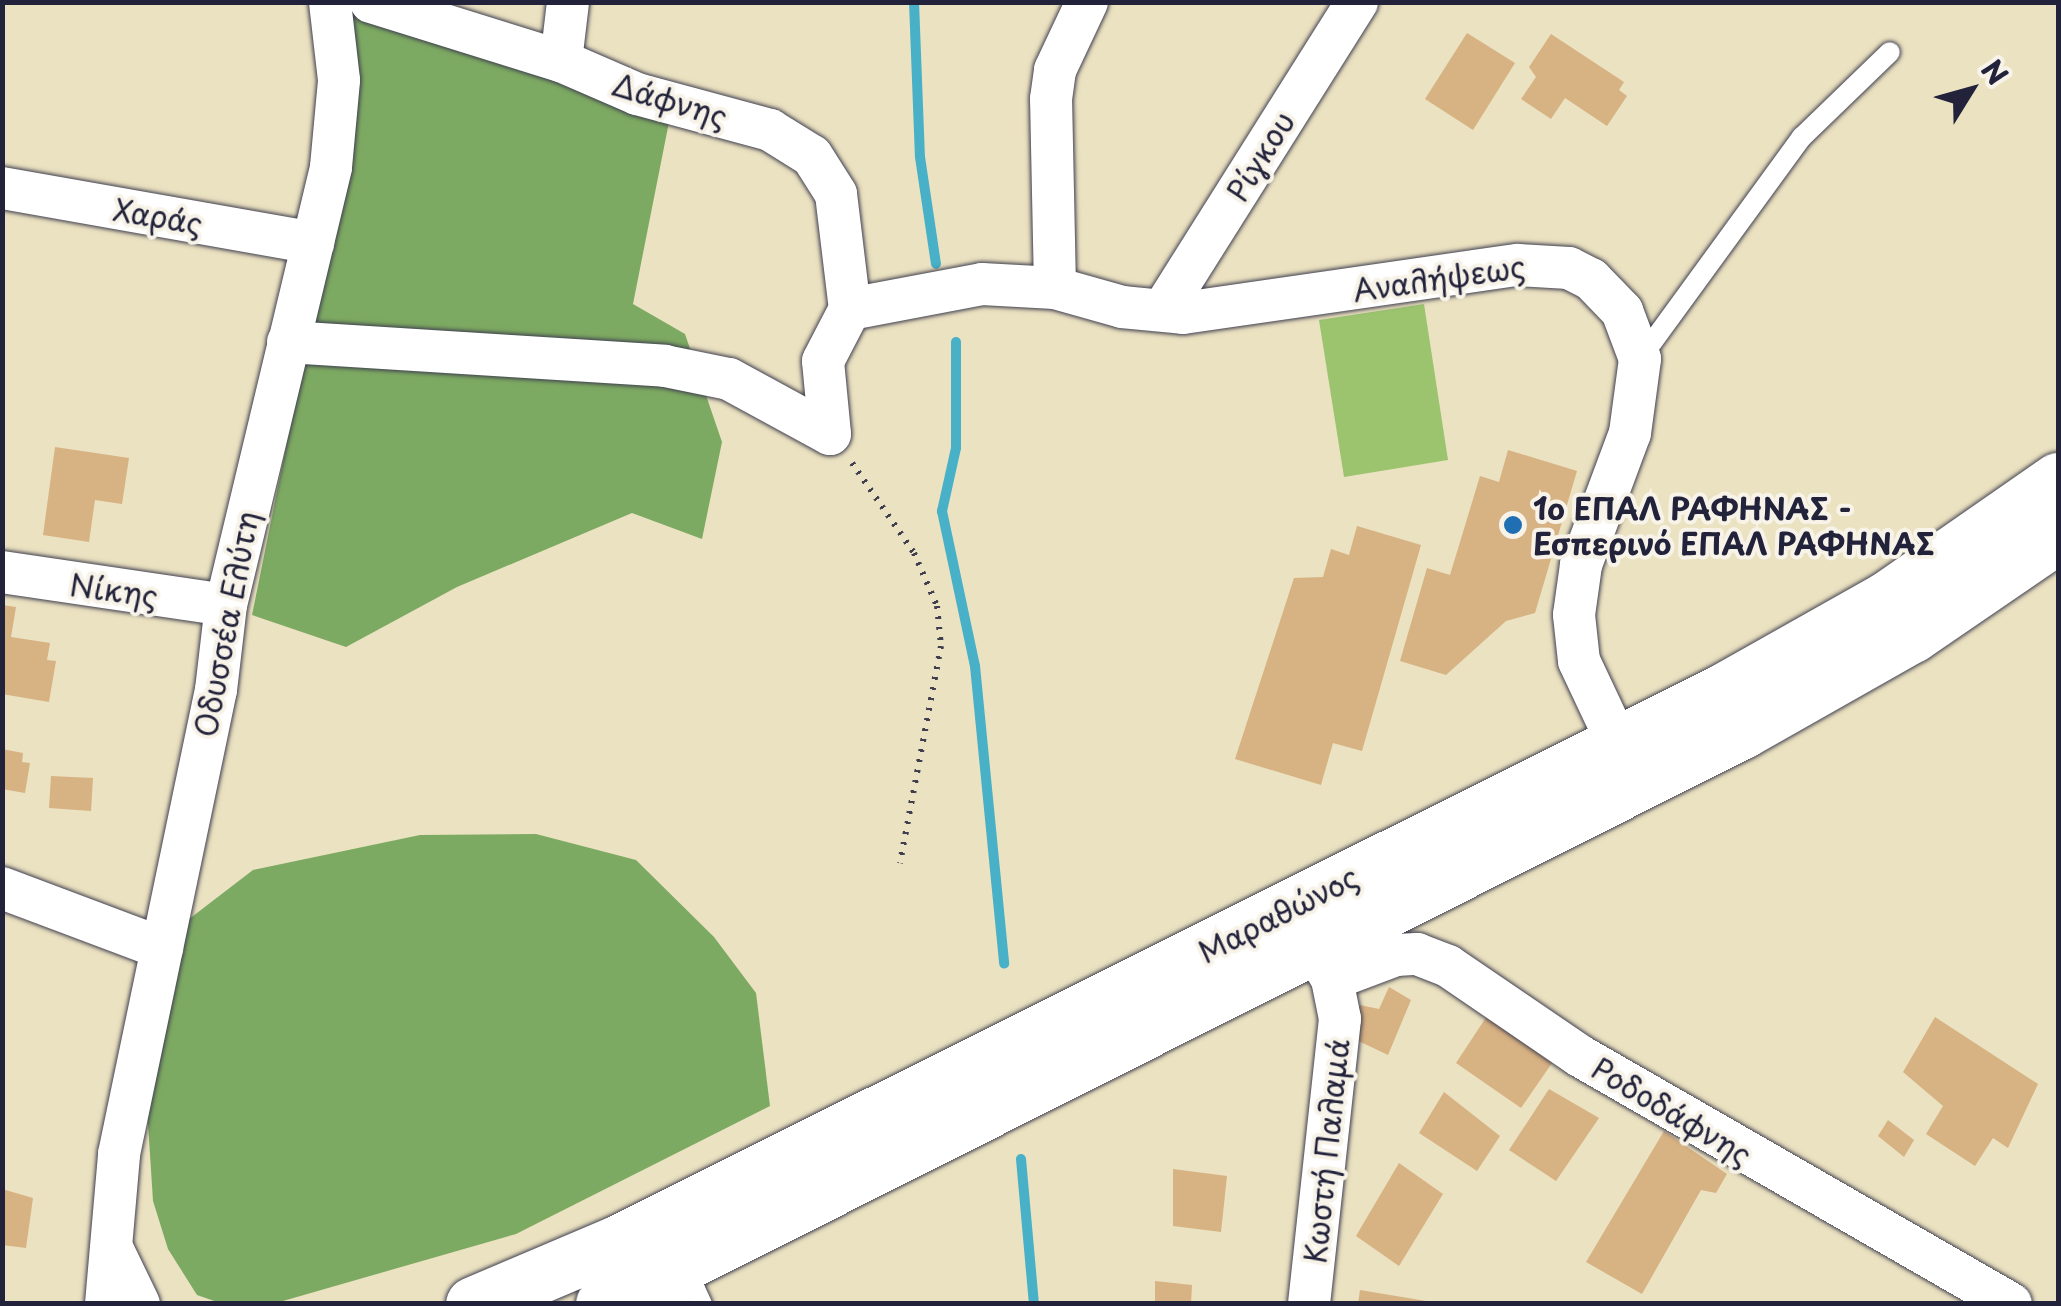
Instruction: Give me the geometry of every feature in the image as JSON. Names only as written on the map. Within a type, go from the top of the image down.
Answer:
[{"type":"main road","name":"Μαραθώνος","points":[[472,1304],[616,1243],[1618,744],[1888,598],[2058,480]]},
{"type":"main road","name":"Μαραθώνος","points":[[603,1304],[1322,962],[1798,701],[1926,626],[2058,536]]},
{"type":"street","name":"Οδυσσέα Ελύτη","points":[[106,1304],[119,1154],[216,690],[226,605],[330,167],[339,80],[330,2]]},
{"type":"street","name":"Δάφνης","points":[[371,2],[560,61],[637,94],[770,130],[812,156],[836,194],[850,308]]},
{"type":"street","points":[[560,61],[568,2]]},
{"type":"street","points":[[1055,288],[1050,100],[1060,58],[1087,2]]},
{"type":"street","name":"Ρίγκου","points":[[1163,310],[1357,2]]},
{"type":"street","name":"Χαράς","points":[[2,188],[313,242]]},
{"type":"street","name":"Αναλήψεως","points":[[850,308],[982,284],[1055,288],[1163,310],[1548,264],[1570,268],[1606,292],[1635,336],[1640,359]]},
{"type":"street","points":[[830,434],[820,388],[823,362],[850,308]]},
{"type":"street","points":[[288,342],[665,366],[729,379],[830,434]]},
{"type":"street","points":[[1618,744],[1580,661],[1574,616],[1581,565],[1630,433],[1640,359]]},
{"type":"street","name":"Νίκης","points":[[2,572],[226,605]]},
{"type":"street","points":[[2,888],[162,948]]},
{"type":"street","name":"Ροδοδάφνης","points":[[1322,962],[1417,954],[1448,966],[1580,1056],[2011,1304]]},
{"type":"street","name":"Κωστή Παλαμά","points":[[1309,1304],[1339,1034],[1322,962]]},
{"type":"street","points":[[112,1248],[139,1304]]},
{"type":"lane","points":[[1640,359],[1802,138],[1890,52]]},
{"type":"lane","points":[[656,1304],[689,1288],[702,1304]]},
{"type":"path","points":[[830,434],[887,509],[938,606],[942,646],[900,863]]},
{"type":"green space","points":[[341,6],[670,117],[633,304],[685,334],[722,442],[702,539],[632,513],[457,587],[346,647],[252,615],[341,176]]},
{"type":"green space","points":[[1424,304],[1448,460],[1344,477],[1319,320]]},
{"type":"green space","points":[[536,834],[636,860],[714,937],[756,993],[770,1106],[516,1234],[276,1303],[220,1303],[197,1295],[168,1249],[153,1201],[146,1093],[180,926],[253,870],[420,835]]},
{"type":"building","points":[[1467,33],[1515,63],[1473,130],[1425,99]]},
{"type":"building","points":[[1551,34],[1624,82],[1619,90],[1627,96],[1607,126],[1565,98],[1551,119],[1521,99],[1536,77],[1529,67]]},
{"type":"building","points":[[55,447],[129,458],[122,504],[95,500],[89,542],[43,535]]},
{"type":"building","name":"1ο ΕΠΑΛ ΡΑΦΗΝΑΣ - Εσπερινό ΕΠΑΛ ΡΑΦΗΝΑΣ","points":[[1508,450],[1577,471],[1535,613],[1506,621],[1446,675],[1400,661],[1427,568],[1450,575],[1480,476],[1499,482]]},
{"type":"building","points":[[1357,526],[1421,545],[1362,751],[1333,743],[1321,785],[1235,759],[1294,578],[1323,577],[1331,549],[1349,555]]},
{"type":"building","points":[[2,605],[16,607],[11,637],[50,643],[47,660],[56,661],[49,702],[2,694]]},
{"type":"building","points":[[2,749],[23,753],[22,762],[30,763],[25,793],[2,789]]},
{"type":"building","points":[[51,776],[93,778],[91,811],[49,808]]},
{"type":"building","points":[[1389,987],[1411,1000],[1388,1055],[1348,1036],[1360,1005],[1379,1009]]},
{"type":"building","points":[[1487,1016],[1552,1063],[1521,1108],[1456,1063]]},
{"type":"building","points":[[1935,1017],[2038,1084],[2008,1148],[1993,1138],[1975,1166],[1926,1134],[1943,1106],[1903,1072]]},
{"type":"building","points":[[1549,1089],[1599,1118],[1556,1181],[1509,1150]]},
{"type":"building","points":[[1444,1092],[1500,1136],[1477,1171],[1419,1133]]},
{"type":"building","points":[[1888,1120],[1914,1140],[1904,1157],[1878,1136]]},
{"type":"building","points":[[1664,1131],[1727,1174],[1716,1193],[1701,1190],[1642,1294],[1586,1262]]},
{"type":"building","points":[[1399,1163],[1443,1194],[1399,1266],[1356,1236]]},
{"type":"building","points":[[1173,1169],[1227,1176],[1221,1232],[1173,1226]]},
{"type":"building","points":[[2,1189],[33,1198],[26,1248],[2,1245]]},
{"type":"building","points":[[1155,1281],[1192,1285],[1191,1304],[1155,1304]]},
{"type":"building","points":[[1360,1290],[1426,1301],[1358,1304]]},
{"type":"waterway","points":[[914,2],[920,157],[936,264]]},
{"type":"waterway","points":[[956,342],[956,448],[942,511],[975,666],[1004,964]]},
{"type":"waterway","points":[[1021,1159],[1034,1304]]},
{"type":"place","name":"1ο ΕΠΑΛ ΡΑΦΗΝΑΣ - Εσπερινό ΕΠΑΛ ΡΑΦΗΝΑΣ","points":[[1513,525]]}]
